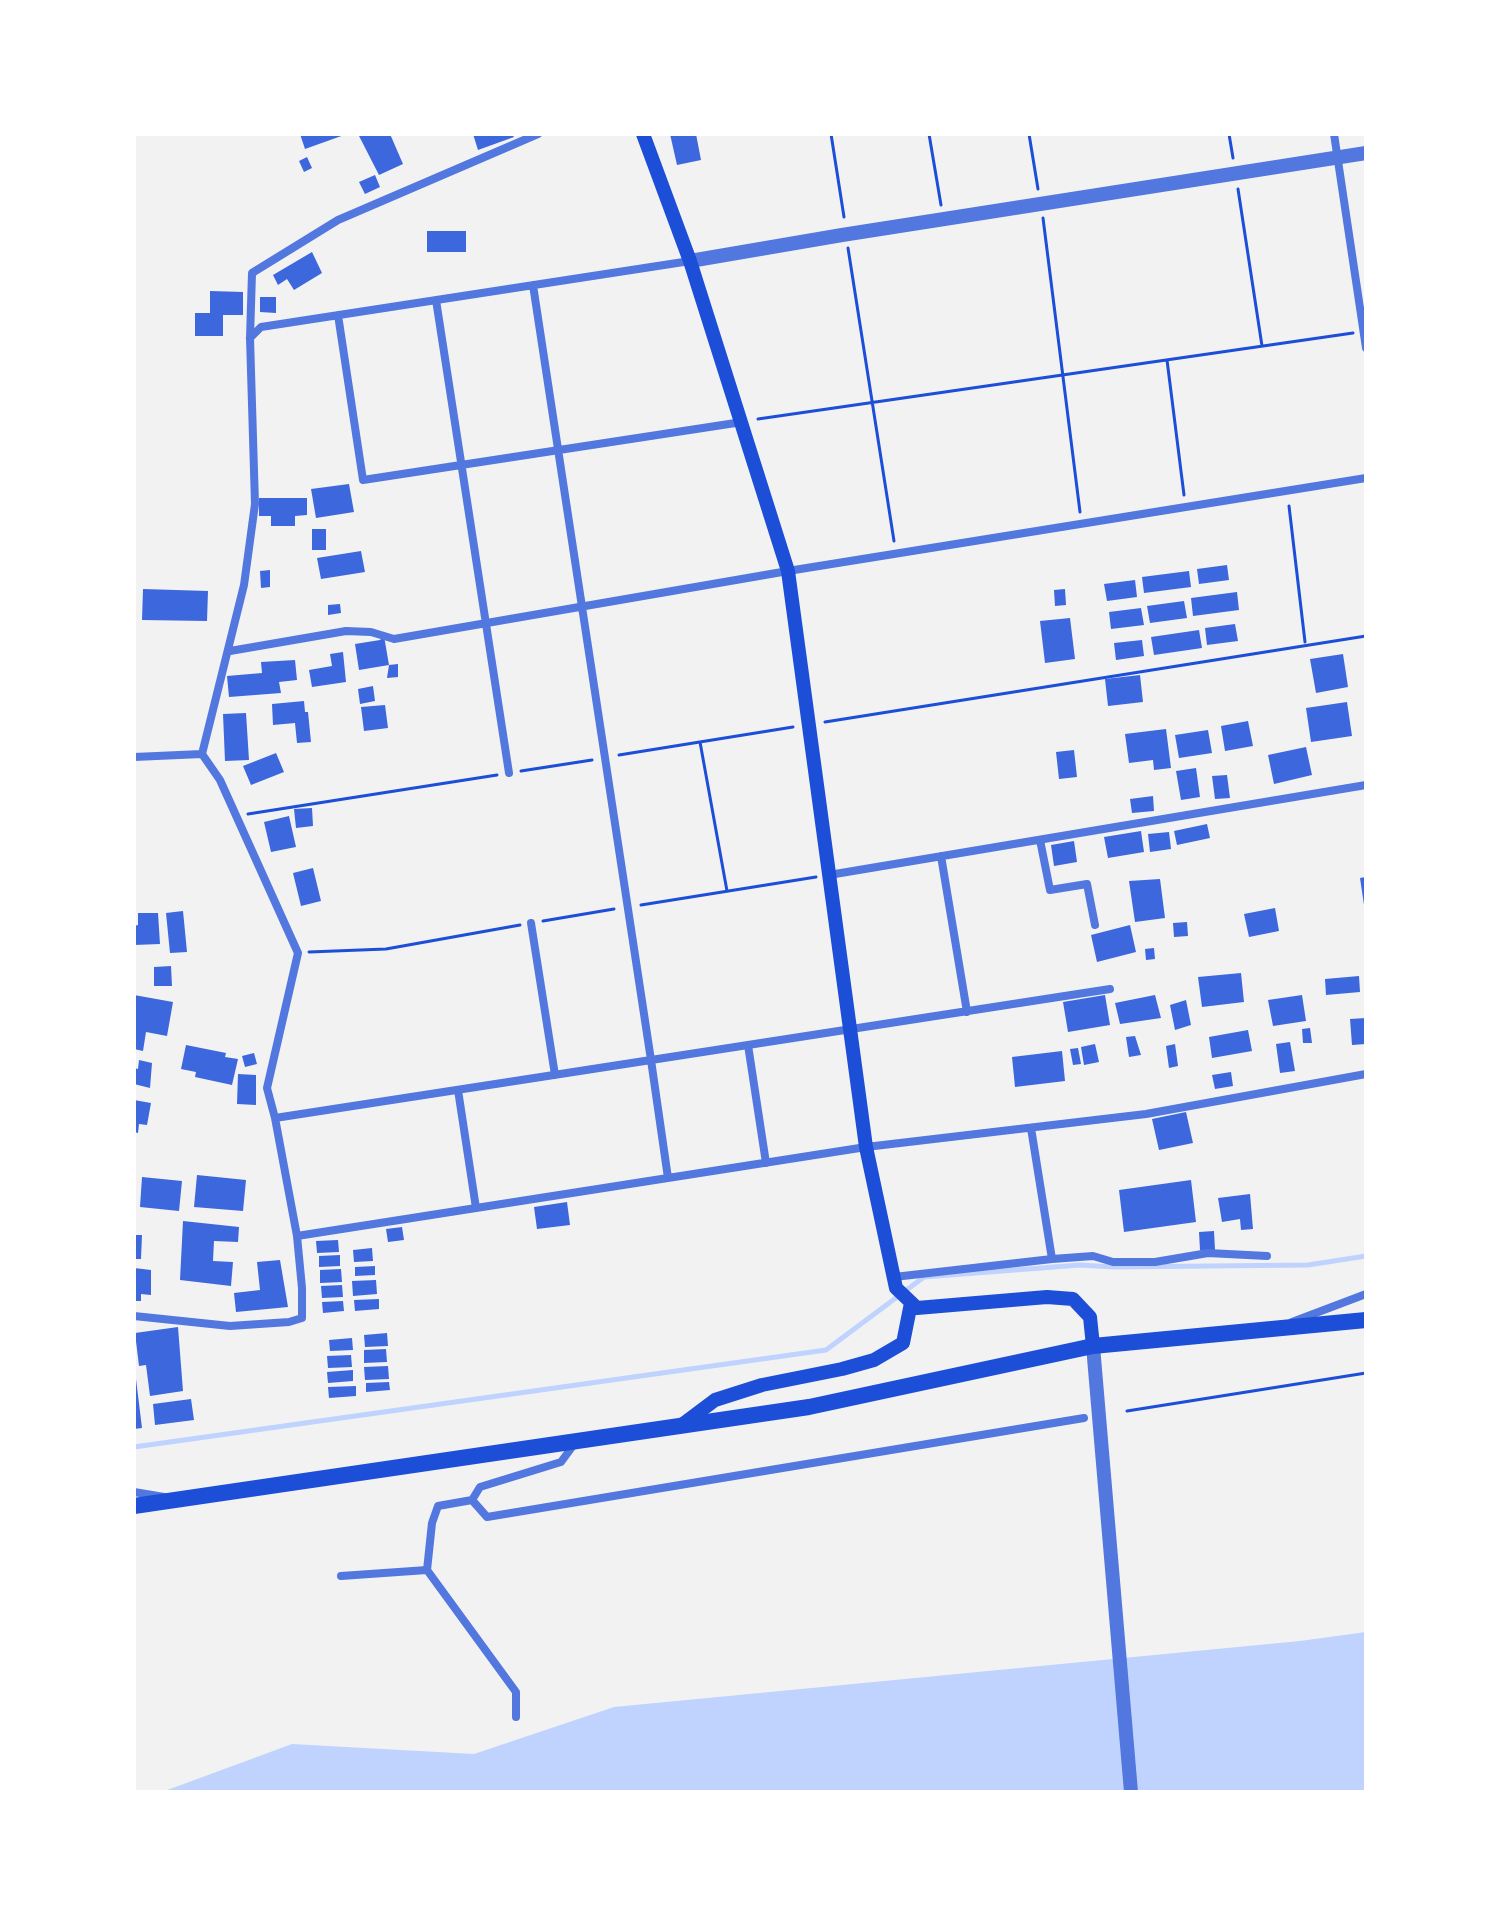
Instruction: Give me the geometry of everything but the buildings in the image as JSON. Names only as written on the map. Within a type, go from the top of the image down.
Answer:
[{"type":"main road","points":[[643,134],[690,261],[788,571],[866,1147],[895,1282],[917,1308],[1047,1297],[1073,1299],[1090,1317],[1093,1346]]},
{"type":"main road","points":[[678,1427],[715,1400],[762,1385],[874,1360],[903,1343],[911,1303]]},
{"type":"main road","points":[[134,1506],[825,1404],[1093,1346],[1366,1320]]},
{"type":"street","points":[[134,1316],[230,1326],[289,1322],[302,1318],[297,1236],[267,1088],[298,953],[220,780],[202,754],[244,585],[255,504],[250,338],[252,273],[338,220],[538,134]]},
{"type":"street","points":[[1334,134],[1366,348]]},
{"type":"street","points":[[250,338],[261,327],[943,219],[1041,211],[1235,173],[1366,153]]},
{"type":"street","points":[[533,285],[668,1178]]},
{"type":"street","points":[[436,300],[509,773]]},
{"type":"street","points":[[338,315],[363,480],[743,422]]},
{"type":"street","points":[[230,651],[346,631],[371,632],[394,639],[788,571],[1366,478]]},
{"type":"street","points":[[134,757],[202,754]]},
{"type":"street","points":[[829,875],[1366,785]]},
{"type":"street","points":[[1040,840],[1050,890],[1087,884],[1095,925]]},
{"type":"street","points":[[941,856],[967,1012]]},
{"type":"street","points":[[531,923],[555,1075]]},
{"type":"street","points":[[275,1118],[1110,989]]},
{"type":"street","points":[[748,1045],[766,1163]]},
{"type":"street","points":[[297,1236],[866,1147],[1146,1114],[1366,1074]]},
{"type":"street","points":[[458,1090],[476,1208]]},
{"type":"street","points":[[1031,1128],[1052,1259]]},
{"type":"street","points":[[895,1282],[1093,1256],[1113,1262],[1155,1262],[1208,1253],[1267,1256]]},
{"type":"street","points":[[1279,1326],[1366,1294]]},
{"type":"street","points":[[1093,1346],[1131,1792]]},
{"type":"street","points":[[472,1500],[487,1517],[1084,1418]]},
{"type":"street","points":[[516,1717],[516,1692],[427,1570],[432,1523],[438,1506],[472,1500],[480,1487],[561,1462],[576,1441]]},
{"type":"street","points":[[134,1492],[176,1500]]},
{"type":"street","points":[[341,1576],[427,1570]]},
{"type":"path","points":[[831,134],[896,554]]},
{"type":"path","points":[[929,134],[943,219]]},
{"type":"path","points":[[1029,134],[1064,375],[1081,524]]},
{"type":"path","points":[[1229,134],[1262,346]]},
{"type":"path","points":[[743,422],[1364,331]]},
{"type":"path","points":[[1167,360],[1186,507]]},
{"type":"path","points":[[1289,506],[1305,642]]},
{"type":"path","points":[[700,742],[727,891]]},
{"type":"path","points":[[298,953],[386,949],[829,875]]},
{"type":"path","points":[[1127,1411],[1366,1373]]},
{"type":"water","points":[[1366,1632],[1366,1792],[162,1792],[292,1744],[474,1754],[614,1707],[1300,1641]]},
{"type":"waterway","points":[[134,1447],[826,1350],[924,1277],[1080,1265],[1308,1265],[1366,1256]]}]
